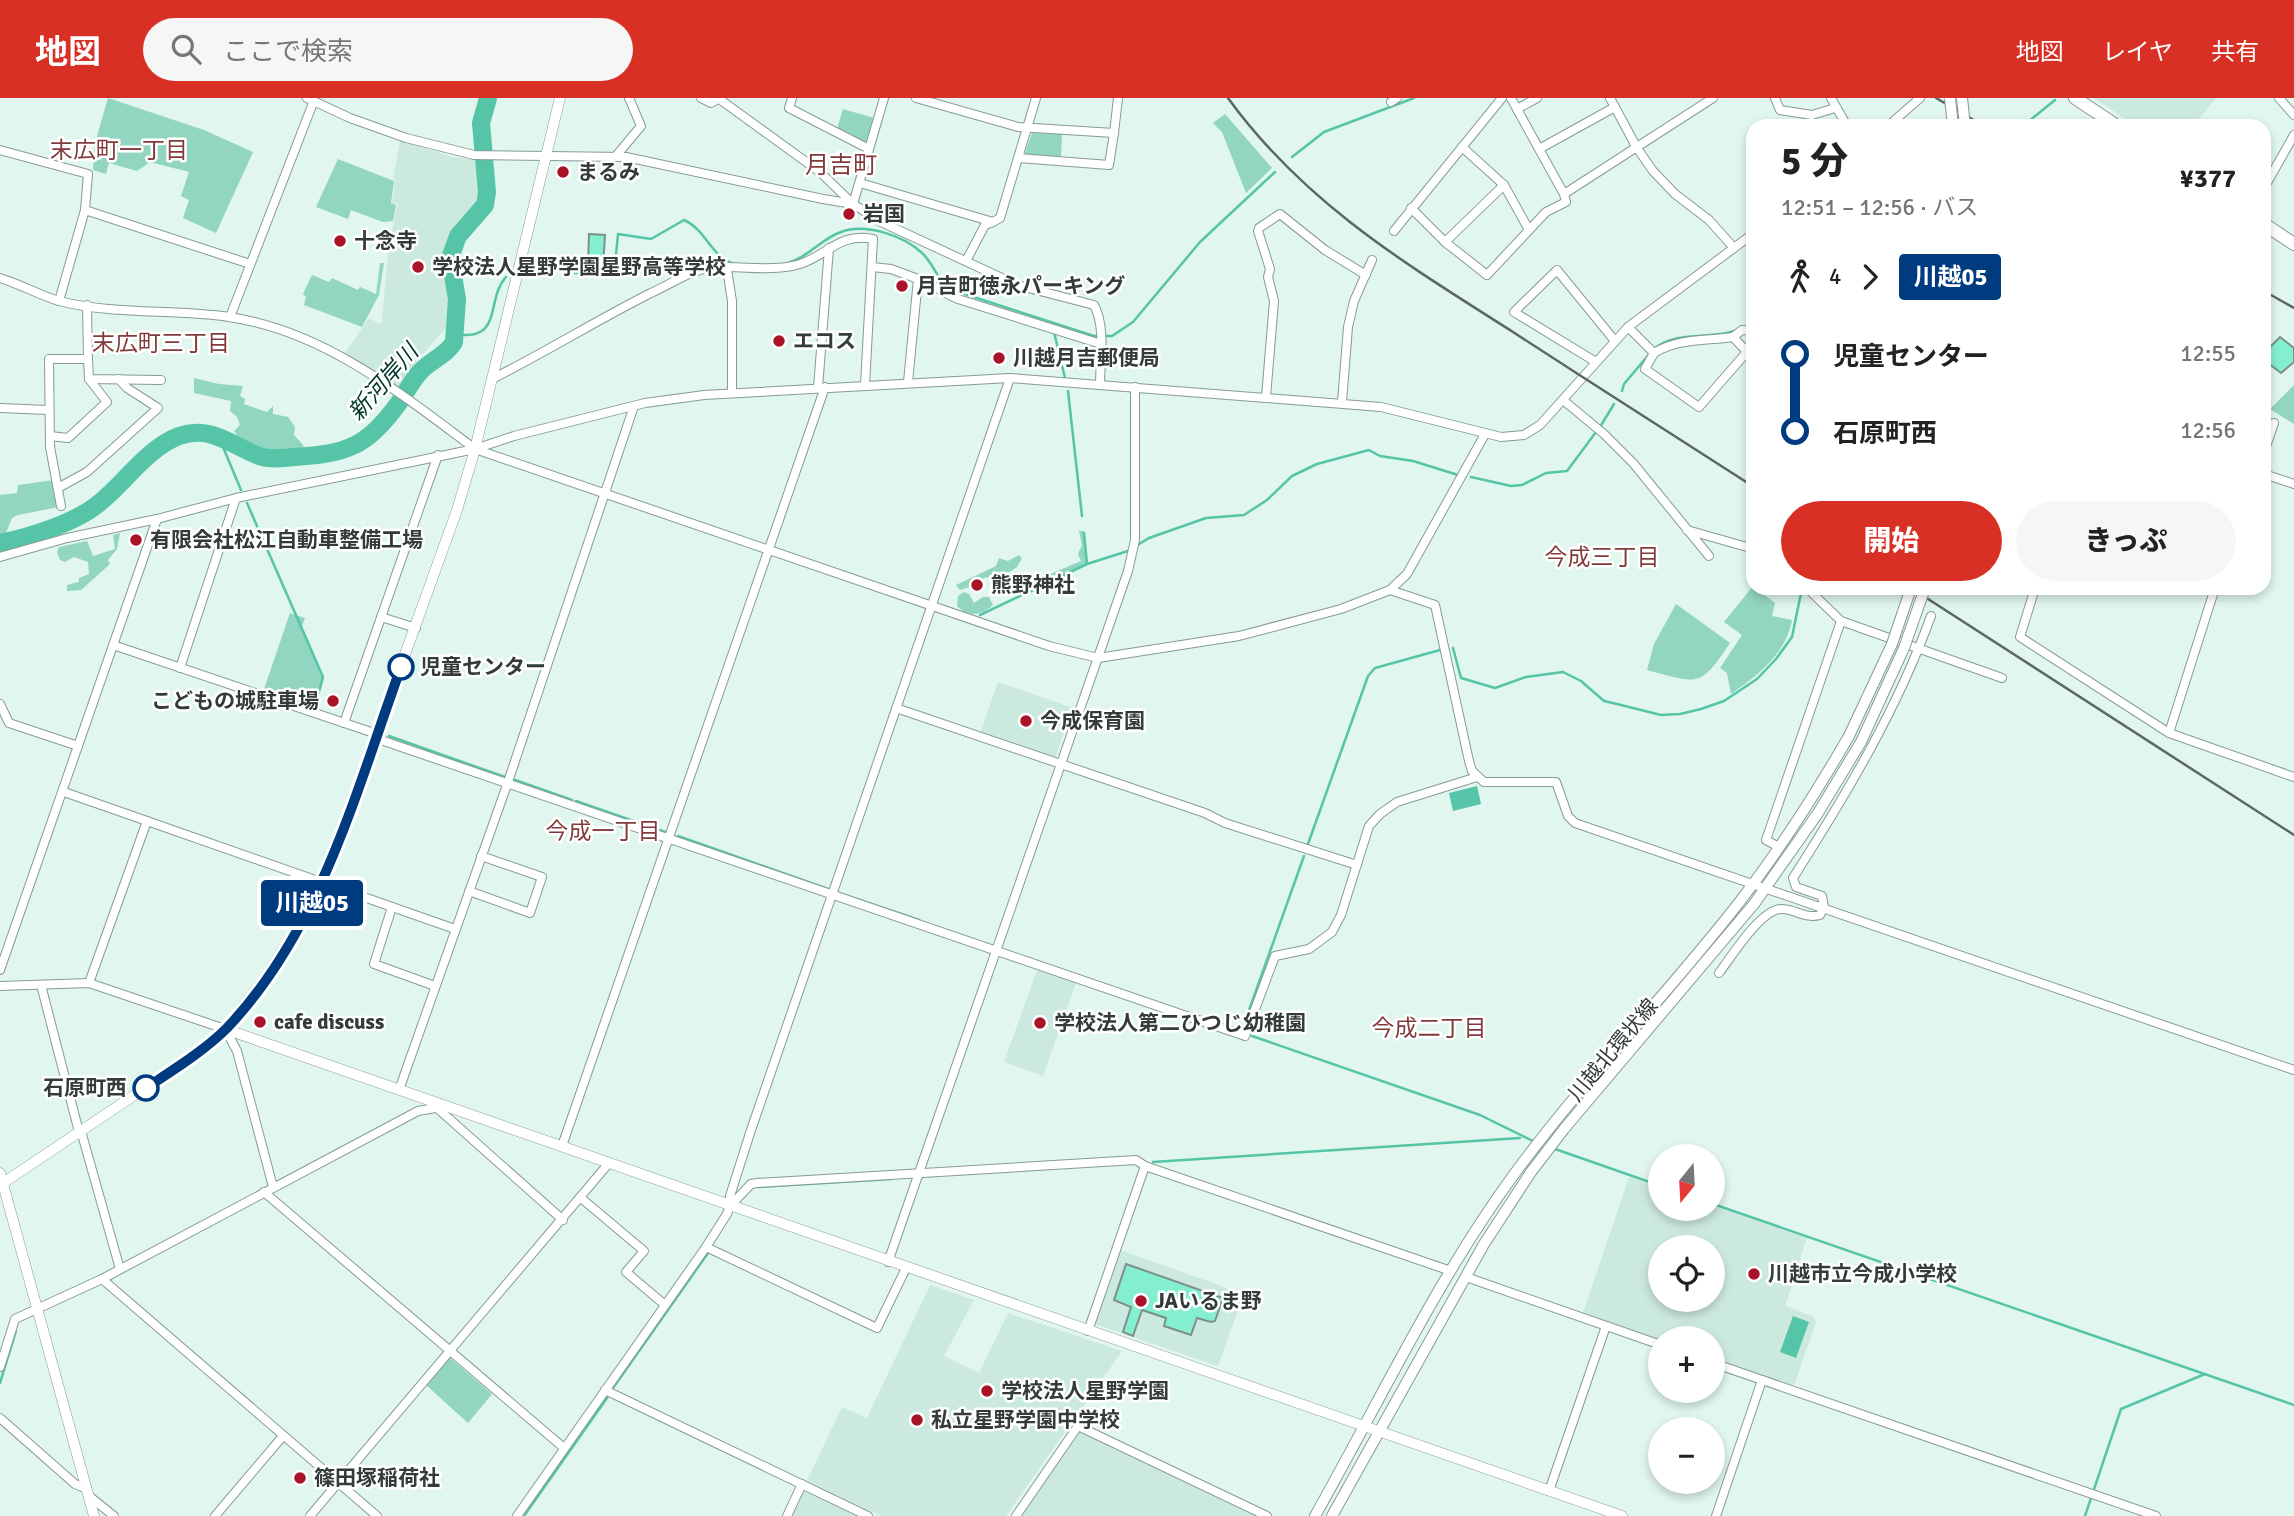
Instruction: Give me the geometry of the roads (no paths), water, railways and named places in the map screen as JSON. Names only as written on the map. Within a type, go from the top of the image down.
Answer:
[{"type":"main road","points":[[1950,98],[1952,119]]},
{"type":"main road","points":[[1962,98],[1964,119]]},
{"type":"main road","points":[[2075,98],[2106,119]]},
{"type":"main road","points":[[2271,229],[2294,244]]},
{"type":"main road","name":"川越北環状線","points":[[1315,1516],[1451,1271],[1514,1175],[1571,1100],[1701,949],[1779,847],[1849,736],[1892,644],[1909,595]]},
{"type":"main road","name":"川越北環状線","points":[[1332,1516],[1484,1244],[1564,1129],[1765,889],[1818,813],[1861,741],[1899,660],[1922,595]]},
{"type":"street","points":[[94,1516],[1,1180],[80,1132],[178,1066],[225,1029],[243,1009],[293,937],[321,882],[447,540],[475,449],[560,98]]},
{"type":"street","points":[[616,156],[641,127],[629,98]]},
{"type":"street","points":[[701,98],[711,103],[718,99],[820,172],[853,204],[881,222],[1017,285],[1094,305],[1101,344],[1100,385]]},
{"type":"street","points":[[792,98],[789,108],[869,149]]},
{"type":"street","points":[[853,204],[884,98]]},
{"type":"street","points":[[916,98],[1026,128],[1114,133]]},
{"type":"street","points":[[966,261],[985,225],[1000,218],[1036,98]]},
{"type":"street","points":[[1019,158],[1109,165],[1118,98]]},
{"type":"street","points":[[1394,231],[1502,98]]},
{"type":"street","points":[[1411,208],[1445,242],[1487,275],[1546,212],[1566,202],[1511,98]]},
{"type":"street","points":[[1517,109],[1537,98]]},
{"type":"street","points":[[1564,194],[1713,98]]},
{"type":"street","points":[[1775,98],[1780,110],[1812,116],[1835,108]]},
{"type":"street","points":[[1831,98],[1842,119]]},
{"type":"street","points":[[1896,119],[1920,98]]},
{"type":"street","points":[[2279,98],[2294,116]]},
{"type":"street","points":[[230,317],[310,100],[406,138],[474,155],[616,156],[853,204]]},
{"type":"street","points":[[1539,149],[1614,101],[1637,148],[1675,194],[1709,220],[1734,248]]},
{"type":"street","points":[[2271,176],[2294,135]]},
{"type":"street","points":[[1462,147],[1504,185],[1529,229]]},
{"type":"street","points":[[0,149],[88,174],[85,210],[58,300]]},
{"type":"street","points":[[860,183],[993,222]]},
{"type":"street","points":[[1445,242],[1504,185]]},
{"type":"street","points":[[85,210],[250,264]]},
{"type":"street","points":[[1266,397],[1274,309],[1268,277],[1270,269],[1259,228],[1280,214],[1325,250],[1366,275]]},
{"type":"street","points":[[865,385],[873,239],[881,222]]},
{"type":"street","points":[[492,379],[663,287],[700,270],[785,268],[803,263],[854,236],[873,239]]},
{"type":"street","points":[[0,557],[67,538],[157,519],[236,498],[475,449],[514,436],[634,406],[705,395],[1010,377],[1342,402],[1381,407],[1485,434],[1511,438],[1524,435],[1540,425],[1628,327],[1746,239]]},
{"type":"street","points":[[562,1146],[769,550],[822,388],[829,248]]},
{"type":"street","points":[[1342,402],[1348,327],[1354,301],[1373,260]]},
{"type":"street","points":[[872,267],[891,269],[931,283],[942,293],[958,299],[1101,344]]},
{"type":"street","points":[[727,269],[732,301],[732,393]]},
{"type":"street","points":[[1595,362],[1514,312],[1557,270],[1615,341]]},
{"type":"street","points":[[0,278],[58,300],[87,305],[230,317],[301,337],[332,351],[394,389],[475,449],[1049,646],[1098,658],[1239,636],[1324,615],[1390,590],[1407,574],[1485,434]]},
{"type":"street","points":[[908,382],[918,279]]},
{"type":"street","points":[[50,436],[68,438],[107,402],[89,379],[87,305]]},
{"type":"street","points":[[1628,327],[1654,353]]},
{"type":"street","points":[[1746,330],[1742,330],[1733,337],[1667,345],[1654,353],[1645,369],[1699,407],[1746,360]]},
{"type":"street","points":[[1733,337],[1746,352]]},
{"type":"street","points":[[61,506],[50,436],[49,359],[88,359]]},
{"type":"street","points":[[730,1206],[737,1171],[1010,377]]},
{"type":"street","points":[[89,379],[161,380]]},
{"type":"street","points":[[58,488],[87,472],[158,408],[127,388],[119,379]]},
{"type":"street","points":[[888,1262],[1132,556],[1135,540],[1135,387]]},
{"type":"street","points":[[1563,400],[1604,434],[1633,463],[1709,556]]},
{"type":"street","points":[[399,1090],[508,782],[634,406]]},
{"type":"street","points":[[0,408],[48,410]]},
{"type":"street","points":[[2271,432],[2274,423]]},
{"type":"street","points":[[344,723],[438,455]]},
{"type":"street","points":[[2271,476],[2294,484]]},
{"type":"street","points":[[180,668],[236,498]]},
{"type":"street","points":[[0,970],[157,519]]},
{"type":"street","points":[[1687,530],[1746,548]]},
{"type":"street","points":[[1390,590],[1435,605],[1469,761],[1477,777],[1493,784],[1556,782],[1568,816],[1575,823],[2294,1070]]},
{"type":"street","points":[[1814,595],[1841,621],[2002,678]]},
{"type":"street","points":[[2033,595],[2020,637],[2169,733],[2294,777]]},
{"type":"street","points":[[2169,733],[2214,595]]},
{"type":"street","points":[[1719,973],[1766,913],[1783,908],[1813,917],[1821,915],[1824,908],[1822,896],[1796,887],[1793,877],[1873,748],[1919,649],[1931,616]]},
{"type":"street","points":[[380,617],[416,628]]},
{"type":"street","points":[[1779,847],[1766,840],[1841,621]]},
{"type":"street","points":[[113,645],[344,723],[995,952],[1245,1036],[1275,956],[1309,949],[1332,932],[1341,915],[1369,826],[1389,807],[1406,799],[1477,777]]},
{"type":"street","points":[[0,704],[9,723],[78,746]]},
{"type":"street","points":[[896,708],[1205,813],[1225,823],[1357,864]]},
{"type":"street","points":[[64,792],[455,929]]},
{"type":"street","points":[[89,983],[146,821]]},
{"type":"street","points":[[469,891],[530,913],[542,877],[481,856]]},
{"type":"street","points":[[392,907],[374,964],[435,986]]},
{"type":"street","points":[[0,986],[89,983],[1622,1516]]},
{"type":"street","points":[[41,985],[120,1269]]},
{"type":"street","points":[[225,1029],[237,1051],[273,1186]]},
{"type":"street","points":[[0,1367],[15,1319],[102,1279],[418,1111],[438,1105]]},
{"type":"street","points":[[438,1105],[563,1220]]},
{"type":"street","points":[[517,1516],[706,1247],[730,1206],[751,1184],[918,1176],[1136,1160],[1145,1166],[1451,1271]]},
{"type":"street","points":[[310,1516],[609,1163]]},
{"type":"street","points":[[1088,1331],[1145,1166]]},
{"type":"street","points":[[264,1192],[564,1448]]},
{"type":"street","points":[[581,1198],[644,1251],[626,1272],[665,1305]]},
{"type":"street","points":[[706,1247],[877,1328],[906,1268]]},
{"type":"street","points":[[1466,1277],[1648,1341]]},
{"type":"street","points":[[102,1279],[377,1516]]},
{"type":"street","points":[[1549,1491],[1606,1326]]},
{"type":"street","points":[[1725,1367],[2156,1516]]},
{"type":"street","points":[[1716,1516],[1762,1380]]},
{"type":"street","points":[[605,1390],[868,1516]]},
{"type":"street","points":[[0,1418],[114,1516]]},
{"type":"street","points":[[1016,1516],[1078,1426],[1267,1516]]},
{"type":"street","points":[[215,1516],[283,1436]]},
{"type":"street","points":[[787,1516],[802,1484]]},
{"type":"waterway","name":"新河岸川","points":[[0,543],[51,528],[88,511],[108,496],[156,449],[179,436],[190,433],[211,435],[259,456],[282,458],[336,452],[359,443],[379,427],[419,373],[454,342],[457,299],[450,258],[458,236],[485,205],[487,192],[481,123],[488,98]]},
{"type":"waterway","points":[[1292,157],[1324,132],[1414,98]]},
{"type":"waterway","points":[[2032,119],[2055,100]]},
{"type":"waterway","points":[[790,262],[841,232],[861,229],[883,232],[905,241],[922,253],[952,290],[1094,336],[1112,336],[1133,322],[1200,242],[1275,172]]},
{"type":"waterway","points":[[531,266],[551,257],[563,258],[575,273],[609,271],[615,265],[618,234],[651,239],[684,220],[698,230],[720,256],[735,264]]},
{"type":"waterway","points":[[455,334],[470,335],[481,332],[487,326],[500,286],[506,277]]},
{"type":"waterway","points":[[1653,350],[1682,337],[1716,335],[1737,330]]},
{"type":"waterway","points":[[1054,332],[1065,378]]},
{"type":"waterway","points":[[1622,391],[1624,384],[1651,352]]},
{"type":"waterway","points":[[1068,391],[1082,516]]},
{"type":"waterway","points":[[1600,427],[1614,404]]},
{"type":"waterway","points":[[1471,477],[1511,486],[1522,485],[1546,473],[1567,471],[1596,432]]},
{"type":"waterway","points":[[218,435],[241,490]]},
{"type":"waterway","points":[[1136,546],[1149,538],[1206,518],[1244,515],[1267,500],[1292,476],[1317,464],[1369,450],[1380,456],[1413,461],[1458,475]]},
{"type":"waterway","points":[[247,503],[323,677],[314,710]]},
{"type":"waterway","points":[[1084,533],[1087,564]]},
{"type":"waterway","points":[[980,615],[1087,564],[1131,550]]},
{"type":"waterway","points":[[1453,648],[1461,678],[1495,688],[1526,677],[1563,672],[1581,681],[1604,701],[1661,715],[1680,714],[1724,701],[1757,679],[1792,637],[1801,595]]},
{"type":"waterway","points":[[1308,844],[1368,676],[1375,668],[1440,650]]},
{"type":"waterway","points":[[389,736],[505,777]]},
{"type":"waterway","points":[[515,780],[572,800]]},
{"type":"waterway","points":[[576,801],[668,833]]},
{"type":"waterway","points":[[678,836],[828,889]]},
{"type":"waterway","points":[[1247,1016],[1304,856]]},
{"type":"waterway","points":[[839,893],[919,920]]},
{"type":"waterway","points":[[1252,1036],[1480,1115],[1535,1142]]},
{"type":"waterway","points":[[1153,1162],[1520,1138]]},
{"type":"waterway","points":[[1555,1149],[1648,1181]]},
{"type":"waterway","points":[[758,1187],[891,1179]]},
{"type":"waterway","points":[[1726,1208],[2294,1405]]},
{"type":"waterway","points":[[613,1388],[708,1253]]},
{"type":"waterway","points":[[0,1383],[16,1331]]},
{"type":"waterway","points":[[2085,1516],[2121,1409],[2205,1374]]},
{"type":"waterway","points":[[524,1516],[607,1398]]},
{"type":"railway","points":[[1228,98],[1290,169],[1359,229],[1434,282],[1746,482]]},
{"type":"railway","points":[[1936,98],[1972,119]]},
{"type":"railway","points":[[2271,295],[2294,308]]},
{"type":"railway","points":[[1922,595],[2294,835]]},
{"type":"place","name":"まるみ","points":[[563,172]]},
{"type":"place","name":"岩国","points":[[849,214]]},
{"type":"place","name":"十念寺","points":[[340,241]]},
{"type":"place","name":"学校法人星野学園星野高等学校","points":[[418,267]]},
{"type":"place","name":"月吉町徳永パーキング","points":[[902,286]]},
{"type":"place","name":"エコス","points":[[779,341]]},
{"type":"place","name":"川越月吉郵便局","points":[[999,358]]},
{"type":"place","name":"有限会社松江自動車整備工場","points":[[136,540]]},
{"type":"place","name":"熊野神社","points":[[977,585]]},
{"type":"place","name":"児童センター","points":[[401,667]]},
{"type":"place","name":"こどもの城駐車場","points":[[333,701]]},
{"type":"place","name":"今成保育園","points":[[1026,721]]},
{"type":"place","name":"cafe discuss","points":[[260,1022]]},
{"type":"place","name":"学校法人第二ひつじ幼稚園","points":[[1040,1023]]},
{"type":"place","name":"石原町西","points":[[146,1088]]},
{"type":"place","name":"川越市立今成小学校","points":[[1754,1274]]},
{"type":"place","name":"JAいるま野","points":[[1141,1301]]},
{"type":"place","name":"学校法人星野学園","points":[[987,1391]]},
{"type":"place","name":"私立星野学園中学校","points":[[917,1420]]},
{"type":"place","name":"篠田塚稲荷社","points":[[300,1478]]},
{"type":"district","name":"末広町一丁目","points":[[119,150]]},
{"type":"district","name":"月吉町","points":[[841,165]]},
{"type":"district","name":"末広町三丁目","points":[[161,343]]},
{"type":"district","name":"今成三丁目","points":[[1602,557]]},
{"type":"district","name":"今成一丁目","points":[[603,831]]},
{"type":"district","name":"今成二丁目","points":[[1429,1028]]}]
